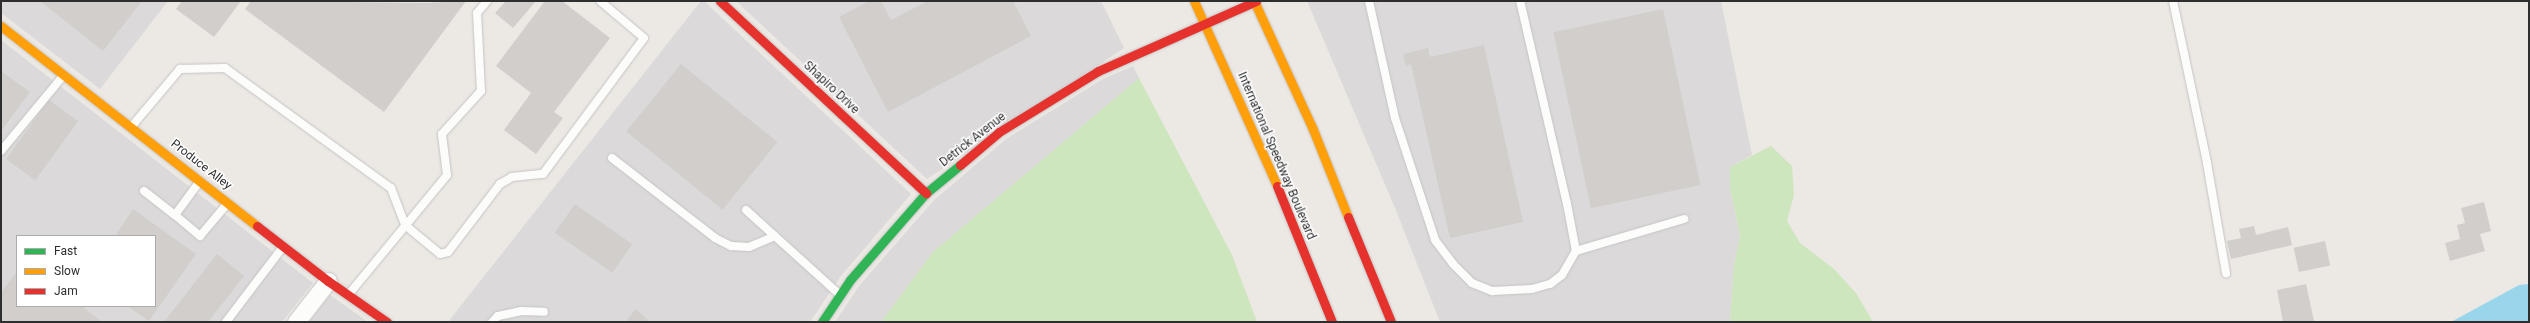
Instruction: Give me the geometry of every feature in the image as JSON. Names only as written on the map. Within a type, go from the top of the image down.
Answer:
[{"type":"street","name":"Shapiro Drive","points":[[720,1],[926,193]]},
{"type":"street","name":"International Speedway Boulevard","points":[[1194,1],[1264,154],[1332,322]]},
{"type":"street","name":"Detrick Avenue","points":[[822,322],[840,295],[926,193],[1000,132],[1098,71],[1255,1]]},
{"type":"street","points":[[1255,1],[1312,127],[1392,322]]},
{"type":"street","name":"Produce Alley","points":[[1,26],[132,126],[328,281],[387,322]]},
{"type":"street","points":[[296,322],[328,281]]},
{"type":"lane","points":[[348,295],[447,175],[442,134],[481,91],[477,13],[487,1]]},
{"type":"lane","points":[[132,126],[180,69],[226,68],[391,188],[405,225],[440,254],[448,252],[500,184],[512,177],[542,174],[644,38],[600,1]]},
{"type":"lane","points":[[1369,1],[1395,118],[1434,240],[1452,264],[1472,283],[1492,291],[1532,289],[1550,284],[1562,275],[1576,251],[1568,204],[1520,1]]},
{"type":"lane","points":[[2173,1],[2206,156],[2226,273]]},
{"type":"lane","points":[[1,152],[64,75]]},
{"type":"lane","points":[[612,158],[715,238],[731,246],[749,248],[775,236]]},
{"type":"lane","points":[[175,215],[200,180]]},
{"type":"lane","points":[[144,191],[200,236],[228,202]]},
{"type":"lane","points":[[746,210],[840,295]]},
{"type":"lane","points":[[1576,251],[1684,219]]},
{"type":"lane","points":[[226,322],[284,246]]},
{"type":"lane","points":[[492,322],[498,316],[521,311],[544,312]]},
{"type":"shaded area","points":[[1,1],[168,1],[100,89],[1,13]]},
{"type":"shaded area","points":[[701,1],[704,1],[911,194],[841,276],[810,322],[448,322]]},
{"type":"shaded area","points":[[736,1],[1101,1],[1124,48],[927,179]]},
{"type":"shaded area","points":[[1307,1],[1721,1],[1752,155],[1730,167],[1730,188],[1740,235],[1734,266],[1730,322],[1440,322],[1395,208]]},
{"type":"shaded area","points":[[1,40],[313,283],[282,322],[1,322]]},
{"type":"shaded area","points":[[1133,66],[1139,78],[933,252],[881,322],[835,322],[859,286],[934,200],[1006,139],[1103,79]]},
{"type":"shaded area","points":[[330,295],[368,322],[309,322]]},
{"type":"green space","points":[[1139,78],[1232,255],[1257,322],[881,322],[933,252]]},
{"type":"green space","points":[[1771,146],[1792,166],[1794,195],[1787,221],[1800,243],[1834,269],[1856,293],[1873,322],[1730,322],[1734,266],[1740,235],[1730,188],[1730,167]]},
{"type":"water","points":[[2529,284],[2529,322],[2451,322],[2519,285]]},
{"type":"building","points":[[40,1],[142,1],[103,51]]},
{"type":"building","points":[[182,1],[241,1],[214,37],[176,9]]},
{"type":"building","points":[[251,1],[426,3],[466,1],[384,112],[245,9]]},
{"type":"building","points":[[506,1],[536,1],[513,28],[495,13]]},
{"type":"building","points":[[545,1],[562,1],[610,38],[554,112],[563,118],[536,154],[504,130],[531,93],[496,66]]},
{"type":"building","points":[[869,1],[881,1],[891,20],[928,1],[1013,1],[1031,36],[888,112],[839,17]]},
{"type":"building","points":[[1663,9],[1700,185],[1591,208],[1553,32]]},
{"type":"building","points":[[1484,45],[1523,222],[1450,238],[1411,64],[1406,66],[1403,54],[1428,48],[1430,57]]},
{"type":"building","points":[[681,64],[777,142],[723,210],[626,132]]},
{"type":"building","points":[[1,71],[30,92],[1,131]]},
{"type":"building","points":[[49,100],[78,121],[35,180],[6,159]]},
{"type":"building","points":[[2484,202],[2491,231],[2480,234],[2485,251],[2450,261],[2445,243],[2460,239],[2457,225],[2465,223],[2461,208]]},
{"type":"building","points":[[575,204],[632,244],[612,273],[555,233]]},
{"type":"building","points":[[133,209],[196,254],[149,321],[128,307],[156,307],[156,235],[116,235]]},
{"type":"building","points":[[2254,226],[2256,235],[2288,227],[2292,245],[2231,259],[2227,241],[2241,238],[2239,229]]},
{"type":"building","points":[[2325,241],[2330,265],[2299,272],[2294,248]]},
{"type":"building","points":[[217,254],[244,276],[208,322],[164,322]]},
{"type":"building","points":[[16,273],[16,307],[83,307],[102,322],[1,322],[1,292]]},
{"type":"building","points":[[2306,284],[2314,321],[2283,322],[2277,290]]},
{"type":"building","points":[[636,309],[650,322],[625,322]]},
{"type":"traffic: fast","points":[[822,322],[850,280],[926,193],[960,165]]},
{"type":"traffic: slow","points":[[1194,1],[1277,186]]},
{"type":"traffic: slow","points":[[1254,1],[1312,127],[1348,217]]},
{"type":"traffic: slow","points":[[1,26],[257,226]]},
{"type":"traffic: jam","points":[[720,1],[926,193]]},
{"type":"traffic: jam","points":[[960,165],[999,132],[1098,71],[1256,1]]},
{"type":"traffic: jam","points":[[1277,186],[1332,322]]},
{"type":"traffic: jam","points":[[1348,217],[1391,322]]},
{"type":"traffic: jam","points":[[257,226],[328,281],[387,322]]}]
